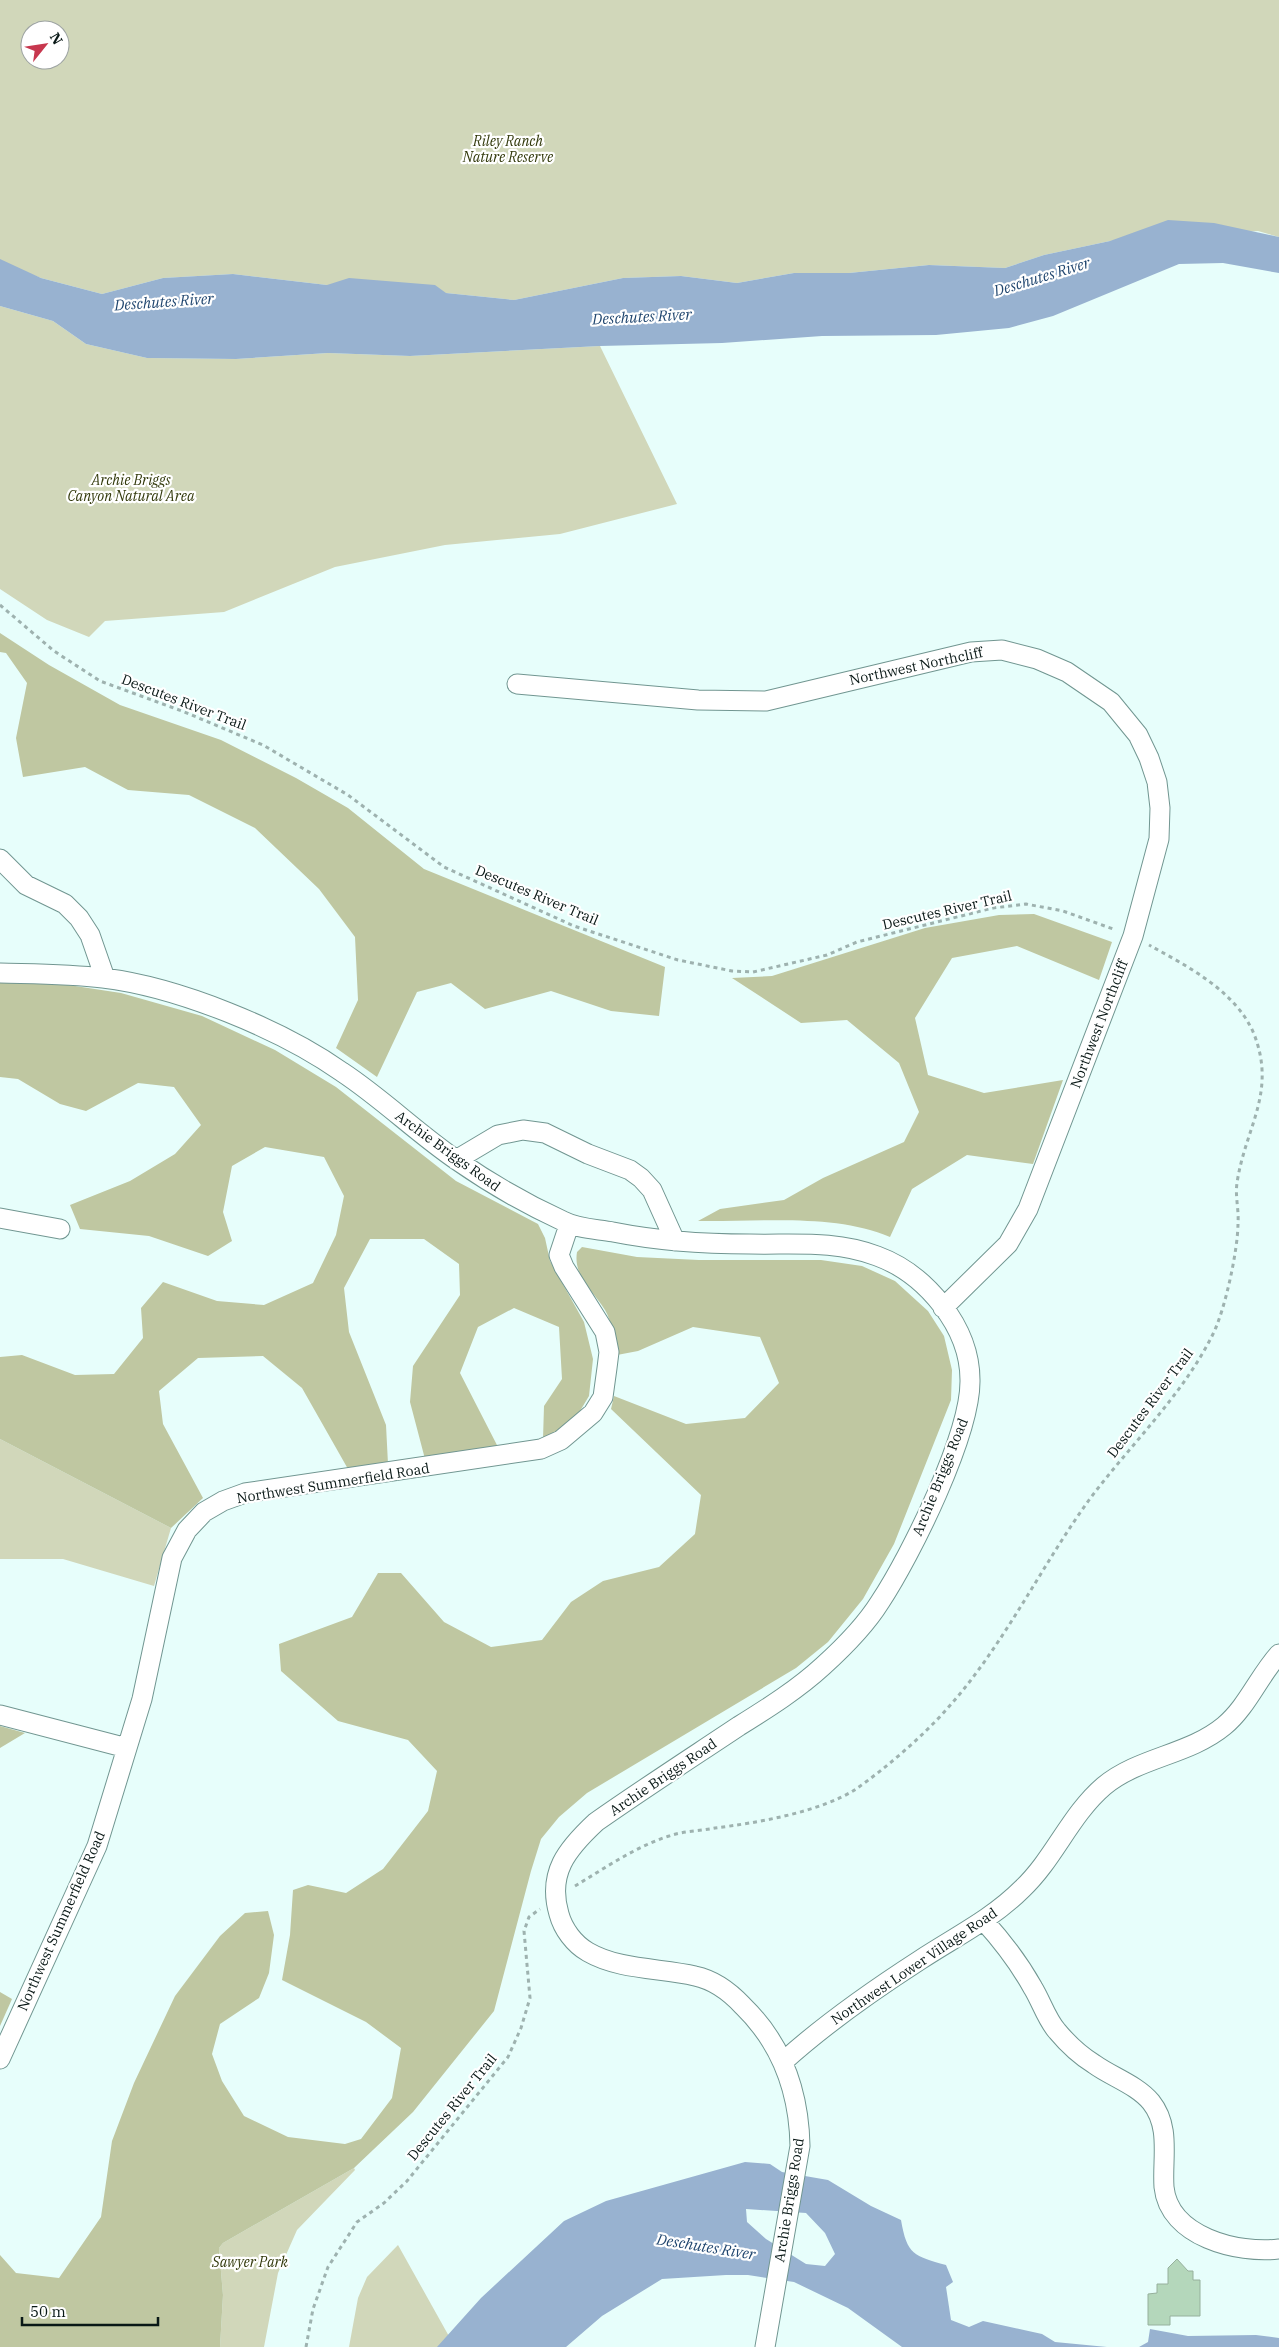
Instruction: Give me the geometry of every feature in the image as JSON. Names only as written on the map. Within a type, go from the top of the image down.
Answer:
[{"type":"street","name":"Northwest Northcliff","points":[[517,684],[698,700],[766,701],[971,652],[1002,650],[1037,659],[1067,672],[1112,702],[1138,735],[1149,758],[1157,782],[1159,839],[1133,936],[1028,1210],[1008,1244],[943,1308]]},
{"type":"street","points":[[0,859],[26,885],[65,904],[80,918],[90,935],[105,978]]},
{"type":"street","name":"Archie Briggs Road","points":[[0,973],[105,978],[193,1001],[285,1040],[341,1071],[456,1160],[506,1192],[569,1225],[675,1241],[760,1244],[815,1243],[855,1248],[899,1265],[943,1308],[956,1325],[966,1350],[970,1382],[966,1411],[956,1444],[911,1547],[880,1604],[859,1629],[820,1669],[772,1705],[596,1822],[577,1840],[565,1857],[556,1876],[554,1898],[561,1922],[572,1940],[587,1952],[621,1964],[698,1976],[712,1982],[726,1991],[753,2015],[769,2036],[784,2061],[793,2090],[799,2120],[800,2146],[765,2347]]},
{"type":"street","points":[[456,1160],[498,1135],[523,1130],[545,1134],[588,1154],[630,1170],[640,1178],[652,1190],[675,1241]]},
{"type":"street","points":[[0,1218],[60,1229]]},
{"type":"street","name":"Northwest Summerfield Road","points":[[0,2059],[97,1846],[142,1698],[172,1558],[187,1530],[204,1512],[223,1501],[245,1493],[541,1449],[561,1440],[593,1413],[603,1397],[609,1352],[605,1332],[564,1267],[560,1255],[569,1225]]},
{"type":"street","name":"Northwest Lower Village Road","points":[[784,2061],[811,2036],[921,1959],[984,1921],[1022,1889],[1047,1861],[1079,1812],[1102,1788],[1123,1771],[1204,1739],[1225,1725],[1279,1654]]},
{"type":"street","points":[[0,1715],[126,1748]]},
{"type":"street","points":[[984,1921],[1009,1948],[1056,2030],[1093,2064],[1127,2084],[1150,2102],[1160,2120],[1165,2139],[1164,2188],[1169,2206],[1178,2219],[1208,2240],[1239,2249],[1264,2251],[1279,2249]]},
{"type":"path","name":"Descutes River Trail","points":[[0,604],[54,651],[100,682],[182,711],[263,745],[348,795],[444,867],[574,926],[678,960],[732,971],[753,972],[827,955],[857,942],[984,910],[1026,904],[1064,911],[1133,936],[1180,962],[1231,999],[1253,1032],[1262,1060],[1263,1094],[1237,1184],[1238,1227],[1225,1302],[1215,1331],[1199,1360],[1089,1500],[980,1666],[946,1710],[899,1754],[854,1790],[825,1804],[752,1823],[671,1835],[635,1850],[554,1898],[529,1917],[524,1931],[530,1998],[521,2028],[508,2057],[407,2180],[384,2203],[357,2222],[328,2267],[314,2309],[306,2347]]},
{"type":"green space","name":"Riley Ranch Nature Reserve","points":[[0,0],[1279,0],[1279,237],[1258,231],[1110,241],[1044,255],[1005,268],[929,265],[849,273],[794,273],[737,283],[681,276],[623,278],[514,300],[446,293],[327,285],[233,274],[163,278],[102,294],[41,278],[0,263]]},
{"type":"green space","name":"Archie Briggs Canyon Natural Area","points":[[0,306],[53,321],[86,344],[147,358],[236,359],[328,353],[410,356],[600,346],[677,504],[560,534],[445,545],[335,567],[224,612],[105,621],[89,637],[47,620],[0,589]]},
{"type":"green space","points":[[0,633],[49,665],[120,705],[221,740],[296,778],[348,808],[424,869],[665,967],[659,1016],[611,1011],[551,991],[485,1009],[451,983],[417,992],[377,1077],[336,1048],[358,1000],[355,937],[319,889],[255,828],[189,795],[128,790],[85,767],[23,777],[16,738],[27,683],[6,653],[0,652]]},
{"type":"green space","points":[[1034,914],[1112,942],[1099,980],[1017,946],[952,958],[915,1018],[928,1075],[984,1093],[1063,1080],[1033,1164],[967,1155],[912,1189],[890,1237],[868,1229],[821,1222],[796,1220],[698,1221],[720,1209],[784,1200],[823,1178],[904,1142],[919,1112],[899,1063],[847,1020],[801,1023],[732,978],[772,976],[925,928],[999,915]]},
{"type":"green space","points":[[0,981],[62,984],[121,993],[202,1016],[275,1050],[336,1087],[456,1181],[538,1224],[545,1238],[550,1261],[584,1322],[593,1359],[589,1396],[577,1416],[557,1435],[543,1439],[544,1406],[562,1379],[559,1327],[514,1308],[478,1327],[460,1373],[499,1449],[425,1459],[410,1402],[413,1366],[460,1295],[459,1264],[424,1239],[370,1239],[344,1288],[349,1332],[386,1425],[388,1464],[348,1469],[302,1388],[263,1356],[198,1358],[159,1391],[163,1424],[203,1498],[171,1528],[0,1439],[0,1357],[22,1355],[75,1375],[114,1374],[143,1338],[141,1308],[163,1282],[217,1301],[264,1305],[313,1283],[336,1235],[344,1196],[324,1157],[265,1147],[232,1166],[223,1212],[232,1241],[208,1256],[149,1236],[80,1229],[70,1205],[130,1181],[175,1154],[201,1125],[174,1087],[138,1083],[86,1111],[60,1104],[18,1079],[0,1077]]},
{"type":"green space","points":[[582,1247],[637,1257],[699,1260],[821,1260],[862,1266],[895,1281],[928,1311],[944,1336],[952,1370],[951,1400],[894,1544],[863,1599],[828,1642],[796,1668],[587,1793],[559,1817],[541,1839],[494,2011],[413,2112],[354,2168],[223,2243],[219,2248],[223,2295],[220,2347],[0,2347],[0,2255],[16,2273],[59,2278],[101,2217],[112,2141],[134,2083],[175,1996],[220,1936],[245,1913],[268,1911],[274,1935],[269,1973],[259,1998],[220,2024],[212,2054],[222,2081],[244,2116],[288,2137],[345,2144],[361,2139],[392,2098],[401,2048],[366,2022],[282,1980],[290,1935],[293,1890],[308,1885],[346,1893],[383,1869],[428,1811],[437,1771],[408,1740],[338,1721],[281,1671],[279,1644],[352,1617],[378,1573],[401,1573],[444,1622],[491,1647],[542,1640],[571,1602],[603,1581],[659,1567],[695,1534],[701,1495],[611,1409],[614,1396],[686,1424],[745,1418],[779,1383],[760,1337],[693,1327],[638,1351],[617,1355],[610,1320],[585,1283],[578,1269],[577,1252]]},
{"type":"green space","points":[[0,1439],[171,1528],[154,1586],[63,1559],[0,1559]]},
{"type":"green space","points":[[0,1726],[25,1733],[0,1748]]},
{"type":"green space","points":[[0,1992],[12,1999],[0,2026]]},
{"type":"green space","name":"Sawyer Park","points":[[354,2168],[355,2170],[297,2230],[278,2273],[264,2347],[220,2347],[223,2295],[219,2248],[223,2243]]},
{"type":"green space","points":[[398,2245],[455,2347],[349,2347],[358,2298],[367,2277]]},
{"type":"water","name":"Deschutes River","points":[[1168,220],[1214,223],[1279,237],[1279,273],[1223,263],[1179,264],[1053,316],[1009,328],[936,335],[822,336],[722,343],[600,346],[410,356],[328,353],[236,359],[147,358],[86,344],[53,321],[0,306],[0,259],[41,278],[102,294],[163,278],[233,274],[327,285],[349,278],[435,285],[446,293],[514,300],[623,278],[681,276],[737,283],[794,273],[849,273],[929,265],[1005,268],[1044,255],[1110,241]]},
{"type":"water","name":"Deschutes River","points":[[745,2162],[770,2164],[782,2172],[828,2180],[871,2206],[901,2220],[906,2241],[914,2252],[926,2259],[946,2265],[953,2282],[946,2287],[951,2320],[969,2327],[983,2321],[1042,2334],[1055,2342],[1107,2347],[902,2347],[848,2308],[794,2282],[748,2275],[726,2275],[662,2279],[602,2316],[566,2347],[437,2347],[481,2298],[564,2221],[606,2201]],"holes":[[[746,2209],[806,2213],[825,2233],[835,2254],[825,2266],[806,2264],[766,2239],[747,2222]]]},
{"type":"water","points":[[1150,2329],[1188,2336],[1256,2335],[1279,2338],[1279,2347],[1139,2347],[1148,2342]]},
{"type":"building","points":[[1177,2259],[1188,2271],[1193,2271],[1193,2280],[1200,2280],[1200,2316],[1170,2316],[1170,2325],[1148,2325],[1148,2294],[1157,2293],[1157,2284],[1168,2284],[1168,2268]]}]
